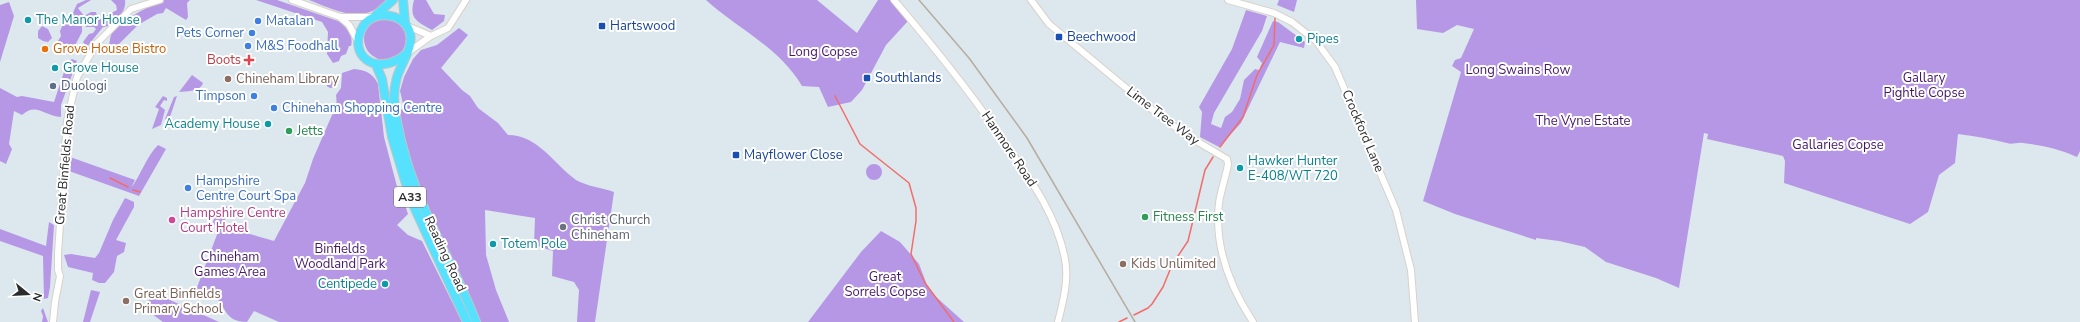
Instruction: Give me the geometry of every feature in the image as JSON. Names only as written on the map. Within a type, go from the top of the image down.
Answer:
[{"type":"highway","points":[[359,44],[362,29],[366,22],[385,9],[393,0]]},
{"type":"highway","name":"A33","points":[[403,0],[406,24],[411,39],[406,54]]},
{"type":"highway","points":[[374,17],[390,16],[406,24]]},
{"type":"highway","name":"A33","points":[[359,44],[363,56],[376,65]]},
{"type":"highway","points":[[376,65],[390,64],[406,54]]},
{"type":"highway","name":"Reading Road","points":[[406,54],[397,79],[394,100],[402,142],[422,205],[476,322]]},
{"type":"highway","name":"Reading Road","points":[[376,65],[382,79],[392,137],[408,190],[467,322]]},
{"type":"street","name":"Great Binfields Road","points":[[53,322],[60,276],[58,270],[58,253],[67,121],[76,82],[88,55],[108,30],[131,9],[160,0]]},
{"type":"street","points":[[292,0],[340,17],[360,19],[374,17]]},
{"type":"street","points":[[406,54],[431,36],[448,28],[466,0]]},
{"type":"street","name":"Hanmore Road","points":[[894,0],[949,64],[1009,149],[1046,206],[1057,230],[1066,264],[1066,281],[1058,322]]},
{"type":"street","name":"Lime Tree Way","points":[[1031,0],[1049,24],[1155,112],[1186,135],[1227,159],[1228,164],[1219,204],[1220,241],[1228,276],[1237,296],[1253,322]]},
{"type":"street","name":"Crockford Lane","points":[[1228,0],[1277,14],[1297,25],[1323,49],[1337,72],[1390,193],[1405,239],[1412,270],[1415,322]]},
{"type":"street","points":[[340,17],[349,25],[359,44]]},
{"type":"street","points":[[406,24],[431,36]]},
{"type":"green space","points":[[86,0],[91,0],[78,8],[84,16],[91,12],[96,12],[98,20],[117,10],[116,5],[111,0],[125,0],[125,4],[119,18],[111,24],[103,27],[87,47],[83,42],[89,34],[93,33],[96,29],[94,27],[86,27],[81,21],[78,23],[82,26],[82,32],[70,55],[61,50],[56,44],[61,36],[60,31],[64,22],[74,19],[71,17],[77,4]]},
{"type":"green space","points":[[164,0],[190,0],[187,3],[188,17],[186,20],[166,8],[163,13],[157,14],[138,25],[117,46],[113,47],[109,45],[112,33],[128,18]]},
{"type":"green space","points":[[256,0],[277,0],[338,21],[349,32],[352,42],[351,46],[349,46],[346,54],[341,56],[339,61],[333,63],[327,54],[328,32],[322,22]]},
{"type":"green space","points":[[309,0],[386,0],[378,8],[369,12],[349,14]]},
{"type":"green space","points":[[414,0],[426,0],[434,14],[445,15],[444,21],[432,30],[418,22],[412,11]]},
{"type":"green space","name":"Long Copse","points":[[706,0],[817,0],[857,33],[878,0],[890,0],[908,21],[886,45],[862,90],[851,102],[828,107],[819,87],[802,86],[782,60],[770,49]]},
{"type":"green space","points":[[1279,0],[1297,0],[1294,12],[1277,5]]},
{"type":"green space","name":"The Vyne Estate","points":[[1416,0],[2080,0],[2080,151],[2077,157],[2044,146],[2021,143],[2009,144],[1958,134],[1955,163],[1939,175],[1928,212],[1910,224],[1784,183],[1785,161],[1783,156],[1707,139],[1708,134],[1704,133],[1679,288],[1656,278],[1606,262],[1585,247],[1559,241],[1536,238],[1536,240],[1455,214],[1423,201],[1461,72],[1452,66],[1455,60],[1461,58],[1474,29],[1457,25],[1443,33],[1417,29]]},
{"type":"green space","points":[[9,2],[14,16],[0,62],[0,5]]},
{"type":"green space","points":[[1246,10],[1267,16],[1262,31],[1214,113],[1211,124],[1221,128],[1225,117],[1232,112],[1240,99],[1244,80],[1255,69],[1259,70],[1262,63],[1257,57],[1273,21],[1278,22],[1305,42],[1304,48],[1280,42],[1241,123],[1219,147],[1200,137],[1202,112],[1199,107],[1232,49]]},
{"type":"green space","points":[[45,12],[48,13],[45,25],[41,24],[42,21],[39,20],[40,16],[43,17]]},
{"type":"green space","points":[[381,18],[389,18],[397,21],[403,27],[406,39],[403,51],[397,57],[389,60],[381,60],[373,57],[367,51],[364,43],[364,35],[367,27],[373,21]]},
{"type":"green space","points":[[42,26],[48,29],[52,38],[48,42],[38,38],[38,31]]},
{"type":"green space","points":[[459,28],[468,35],[441,68],[462,90],[470,96],[478,108],[498,123],[508,135],[519,136],[537,145],[576,180],[614,192],[595,322],[577,322],[579,290],[574,282],[552,276],[553,251],[534,245],[535,218],[485,210],[486,255],[496,290],[509,322],[481,322],[427,213],[410,163],[398,111],[404,108],[400,91],[404,77],[413,59],[421,50],[437,45]]},
{"type":"green space","points":[[72,59],[77,61],[61,105],[61,117],[36,110],[27,111],[22,115],[14,111],[9,144],[12,149],[6,164],[0,161],[0,88],[17,97],[22,96],[54,102],[67,63]]},
{"type":"green space","name":"Binfields Woodland Park","points":[[354,69],[362,70],[368,73],[374,77],[378,84],[384,137],[400,198],[403,199],[408,214],[397,225],[408,235],[422,241],[462,322],[279,322],[254,311],[247,322],[234,319],[229,316],[217,298],[212,294],[196,290],[218,232],[213,222],[217,211],[222,210],[227,206],[225,221],[226,227],[274,241],[305,183],[313,159],[336,108],[336,95],[341,88],[342,73]]},
{"type":"green space","points":[[192,75],[203,83],[201,86],[196,90],[179,92]]},
{"type":"green space","points":[[329,78],[333,78],[335,79],[335,87],[329,88],[326,85],[326,81]]},
{"type":"green space","points":[[163,96],[167,98],[167,101],[164,100],[160,106],[165,110],[161,125],[152,129],[159,109],[155,107]]},
{"type":"green space","points":[[177,96],[169,120],[165,119],[174,97]]},
{"type":"green space","points":[[158,145],[166,149],[139,196],[69,171],[70,157],[135,180],[131,188],[150,155]]},
{"type":"green space","points":[[871,164],[877,164],[882,169],[880,178],[877,180],[871,180],[866,175],[866,169]]},
{"type":"green space","points":[[125,198],[134,202],[134,207],[116,240],[126,243],[124,252],[117,256],[114,272],[105,283],[99,283],[92,280],[93,273],[68,267],[64,255],[71,254],[95,258],[99,253],[113,220]]},
{"type":"green space","points":[[49,222],[54,225],[50,287],[48,298],[44,299],[43,256],[0,241],[0,229],[46,246]]},
{"type":"green space","name":"Great Sorrels Copse","points":[[881,231],[900,242],[919,264],[927,285],[935,296],[964,322],[808,322],[861,252]]},
{"type":"green space","points":[[91,290],[100,292],[90,322],[83,322]]},
{"type":"green space","points":[[151,296],[161,296],[219,322],[163,322],[145,309]]},
{"type":"green space","points":[[43,308],[48,322],[42,322],[43,316],[41,311]]},
{"type":"waterway","points":[[1220,147],[1243,117],[1257,75],[1274,45],[1275,18]]},
{"type":"waterway","points":[[835,96],[860,144],[909,183],[916,208],[916,221],[911,254],[925,283],[954,322]]},
{"type":"waterway","points":[[1134,315],[1148,308],[1152,304],[1163,287],[1172,265],[1188,241],[1205,170],[1213,157]]},
{"type":"waterway","points":[[110,178],[128,187]]},
{"type":"waterway","points":[[133,190],[140,192]]},
{"type":"waterway","points":[[1119,322],[1127,318]]},
{"type":"railway","points":[[919,0],[969,58],[1027,138],[1135,322]]},
{"type":"place","name":"The Manor House","points":[[28,20]]},
{"type":"place","name":"Matalan","points":[[258,21]]},
{"type":"place","name":"Hartswood","points":[[602,26]]},
{"type":"place","name":"Pets Corner","points":[[252,33]]},
{"type":"place","name":"Beechwood","points":[[1059,37]]},
{"type":"place","name":"Pipes","points":[[1299,39]]},
{"type":"place","name":"M&S Foodhall","points":[[248,46]]},
{"type":"place","name":"Grove House Bistro","points":[[45,49]]},
{"type":"place","name":"Boots","points":[[249,60]]},
{"type":"place","name":"Grove House","points":[[55,68]]},
{"type":"place","name":"Southlands","points":[[867,78]]},
{"type":"place","name":"Chineham Library","points":[[228,79]]},
{"type":"place","name":"Duologi","points":[[53,86]]},
{"type":"place","name":"Timpson","points":[[254,96]]},
{"type":"place","name":"Chineham Shopping Centre","points":[[274,108]]},
{"type":"place","name":"Academy House","points":[[268,124]]},
{"type":"place","name":"Jetts","points":[[289,131]]},
{"type":"place","name":"Mayflower Close","points":[[736,155]]},
{"type":"place","name":"Hawker Hunter E-408/WT 720","points":[[1240,168]]},
{"type":"place","name":"Hampshire Centre Court Spa","points":[[188,188]]},
{"type":"place","name":"Fitness First","points":[[1145,217]]},
{"type":"place","name":"Hampshire Centre Court Hotel","points":[[172,220]]},
{"type":"place","name":"Christ Church Chineham","points":[[563,227]]},
{"type":"place","name":"Totem Pole","points":[[493,244]]},
{"type":"place","name":"Kids Unlimited","points":[[1123,264]]},
{"type":"place","name":"Centipede","points":[[385,284]]},
{"type":"place","name":"Great Binfields Primary School","points":[[126,301]]},
{"type":"park label","name":"Long Swains Row","points":[[1518,70]]},
{"type":"park label","name":"Gallary Pightle Copse","points":[[1924,86]]},
{"type":"park label","name":"Gallaries Copse","points":[[1838,145]]},
{"type":"park label","name":"Chineham Games Area","points":[[230,264]]}]
